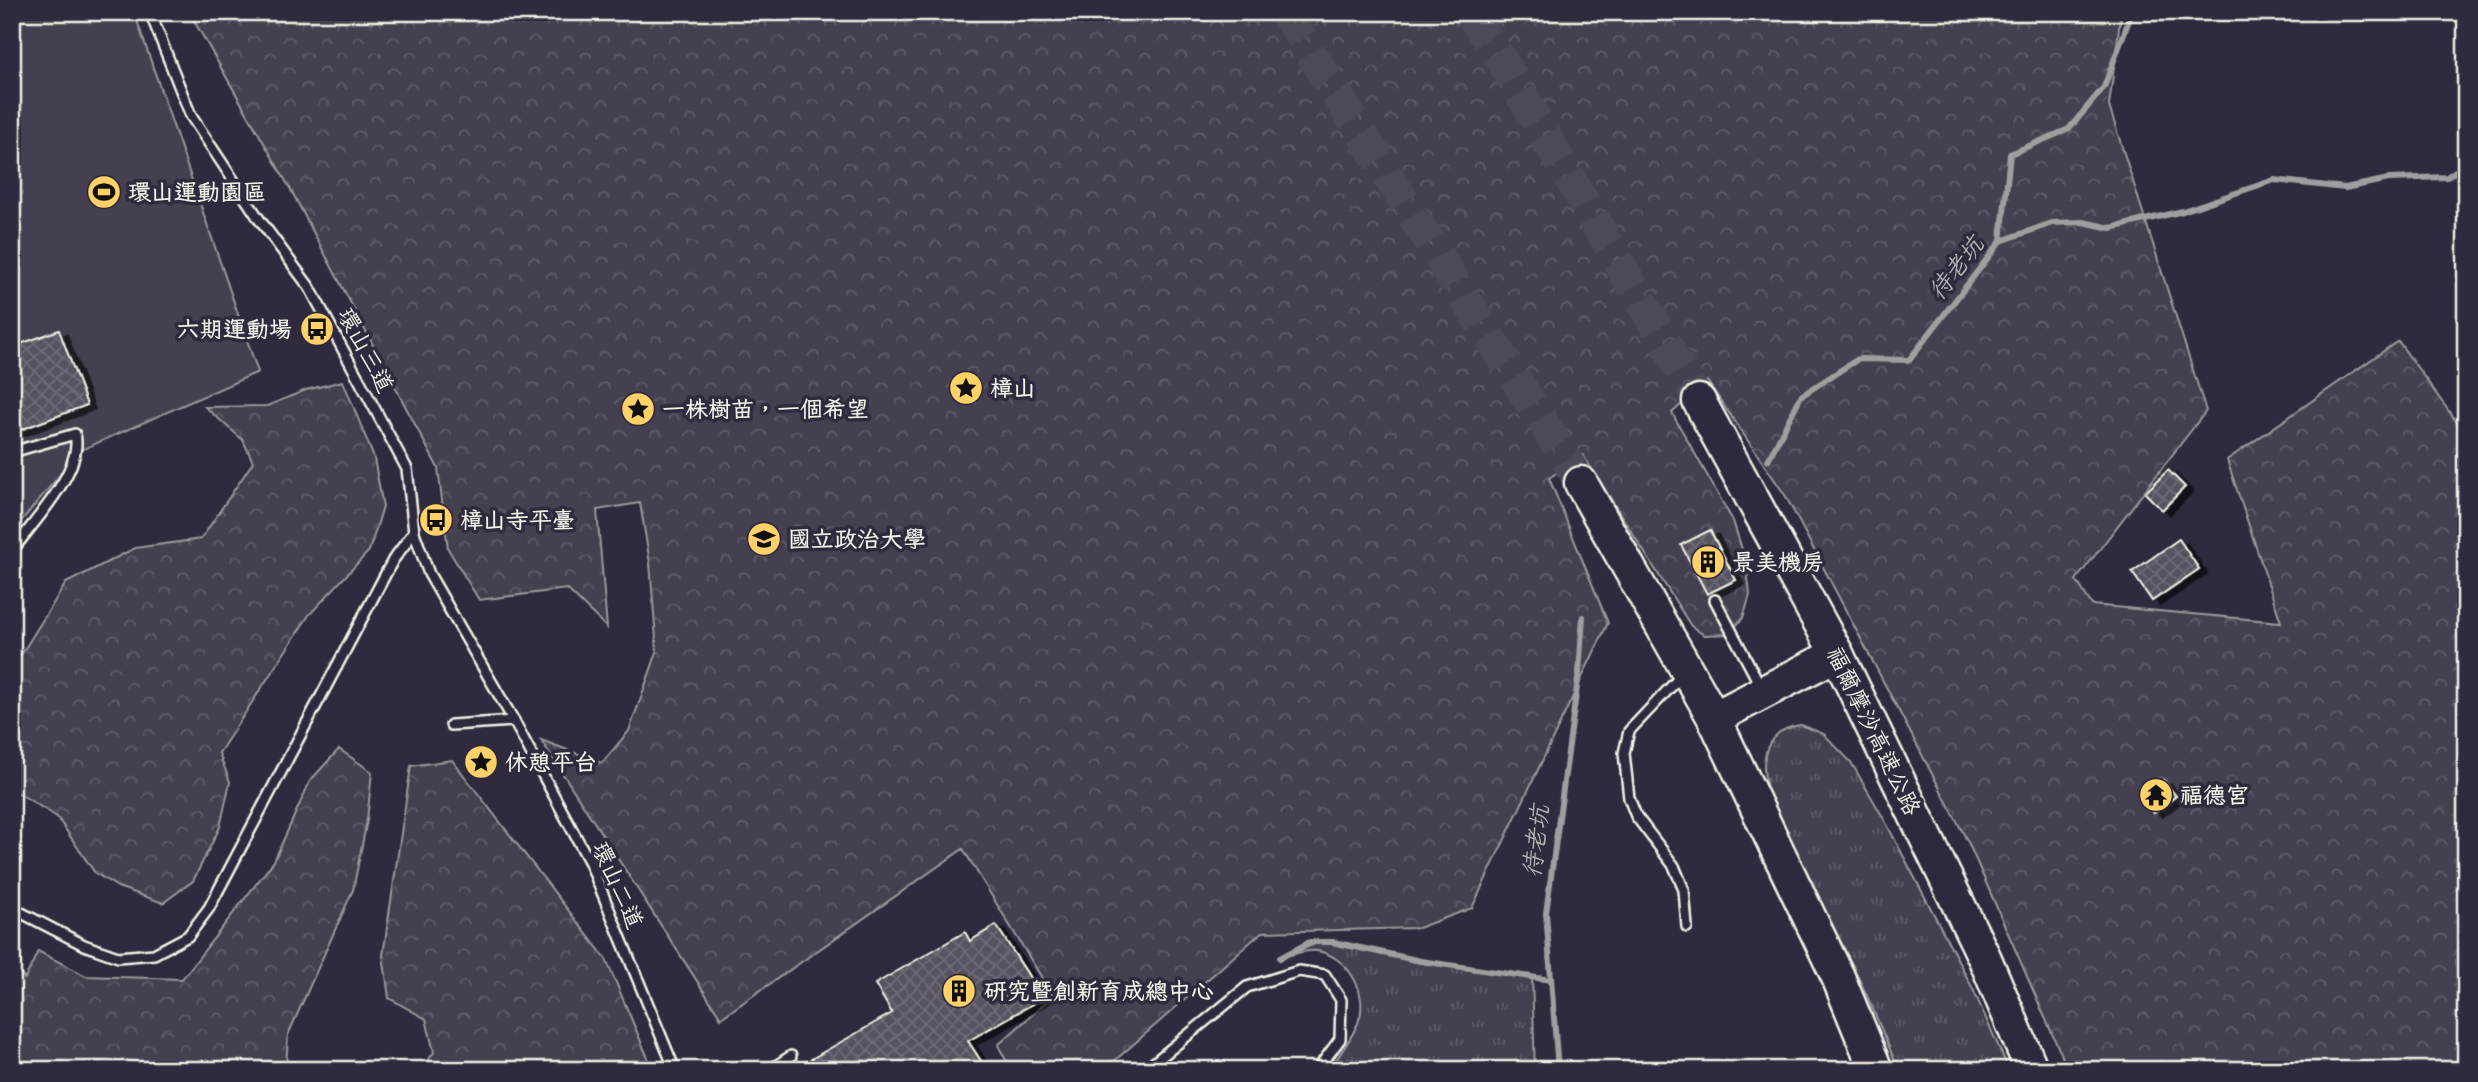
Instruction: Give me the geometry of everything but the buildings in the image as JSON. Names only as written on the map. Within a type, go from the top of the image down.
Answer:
[{"type":"highway","name":"福爾摩沙高速公路","points":[[1699,401],[1837,654],[1985,959],[2032,1070]]},
{"type":"highway","points":[[1581,483],[1714,718],[1838,977],[1876,1070]]},
{"type":"highway","points":[[1714,718],[1837,654]]},
{"type":"lane","name":"環山三道","points":[[150,12],[191,116],[259,219],[310,288],[407,469],[414,532],[429,574],[514,721]]},
{"type":"lane","points":[[12,452],[75,434],[78,445],[70,474],[12,551]]},
{"type":"lane","points":[[12,908],[83,945],[118,957],[154,954],[188,936],[209,908],[393,560],[414,532]]},
{"type":"lane","points":[[1715,600],[1763,692]]},
{"type":"lane","points":[[1686,670],[1629,731],[1624,753],[1629,798],[1636,816],[1674,866],[1684,890],[1687,927]]},
{"type":"lane","points":[[451,726],[514,721]]},
{"type":"lane","name":"環山二道","points":[[514,721],[590,863],[675,1070]]},
{"type":"lane","points":[[1145,1070],[1247,988],[1299,971],[1325,975],[1342,1000],[1340,1039],[1317,1070]]},
{"type":"lane","points":[[770,1070],[791,1056]]},
{"type":"green space","name":"環山運動園區","points":[[12,12],[134,12],[258,372],[81,450],[12,532]]},
{"type":"green space","name":"國立政治大學","points":[[189,12],[2121,12],[2109,106],[2206,411],[2076,580],[2092,605],[2281,622],[2227,460],[2398,341],[2466,435],[2466,1070],[2068,1070],[1969,844],[1785,495],[1707,381],[1672,413],[1733,521],[1746,562],[1750,595],[1743,618],[1729,634],[1704,635],[1691,626],[1583,455],[1549,478],[1608,623],[1472,908],[1418,928],[1262,932],[1104,1070],[1004,1070],[1009,1066],[998,1045],[1053,996],[963,849],[721,1018],[541,740],[602,763],[629,731],[657,652],[650,563],[640,503],[597,510],[607,628],[567,589],[479,600],[448,549],[438,468],[291,190]]},
{"type":"green space","points":[[343,381],[374,458],[383,507],[369,551],[309,615],[219,753],[230,782],[220,827],[193,881],[163,903],[118,887],[95,873],[57,817],[12,789],[12,669],[66,583],[135,548],[201,539],[253,462],[243,440],[205,407],[267,406],[306,390]]},
{"type":"green space","points":[[1801,725],[1824,734],[1851,762],[1972,987],[2009,1070],[1899,1070],[1863,988],[1782,826],[1768,791],[1764,768],[1769,744],[1778,733]]},
{"type":"green space","points":[[339,749],[372,772],[367,820],[353,890],[288,1035],[286,1070],[12,1070],[12,965],[25,979],[38,951],[86,976],[182,979],[274,861],[310,781]]},
{"type":"green space","points":[[452,760],[606,959],[653,1070],[421,1070],[434,1052],[426,1019],[389,998],[383,955],[411,766]]},
{"type":"green space","points":[[1317,943],[1415,962],[1532,976],[1535,1070],[1329,1070],[1358,1023],[1361,1000],[1354,978],[1338,960],[1317,951],[1290,955]]},
{"type":"waterway","name":"待老坑","points":[[1768,460],[1801,396],[1858,359],[1909,360],[2001,241],[2010,154],[2069,129],[2104,87],[2132,12]]},
{"type":"waterway","points":[[2001,241],[2052,223],[2083,222],[2111,228],[2183,211],[2274,180],[2345,188],[2389,179],[2447,177],[2466,164]]},
{"type":"waterway","name":"待老坑","points":[[1558,1070],[1546,913],[1579,672],[1583,617]]},
{"type":"waterway","points":[[1280,958],[1310,942],[1333,942],[1421,961],[1551,980]]},
{"type":"tunnel","points":[[1285,12],[1581,483]]},
{"type":"tunnel","points":[[1470,12],[1498,54],[1699,401]]},
{"type":"place","name":"環山運動園區","points":[[104,192]]},
{"type":"place","name":"六期運動場","points":[[317,329]]},
{"type":"place","name":"樟山","points":[[966,388]]},
{"type":"place","name":"一株樹苗，一個希望","points":[[638,409]]},
{"type":"place","name":"樟山寺平臺","points":[[436,520]]},
{"type":"place","name":"國立政治大學","points":[[764,539]]},
{"type":"place","name":"景美機房","points":[[1708,562]]},
{"type":"place","name":"休憩平台","points":[[481,762]]},
{"type":"place","name":"福德宮","points":[[2156,795]]},
{"type":"place","name":"研究暨創新育成總中心","points":[[959,991]]}]
